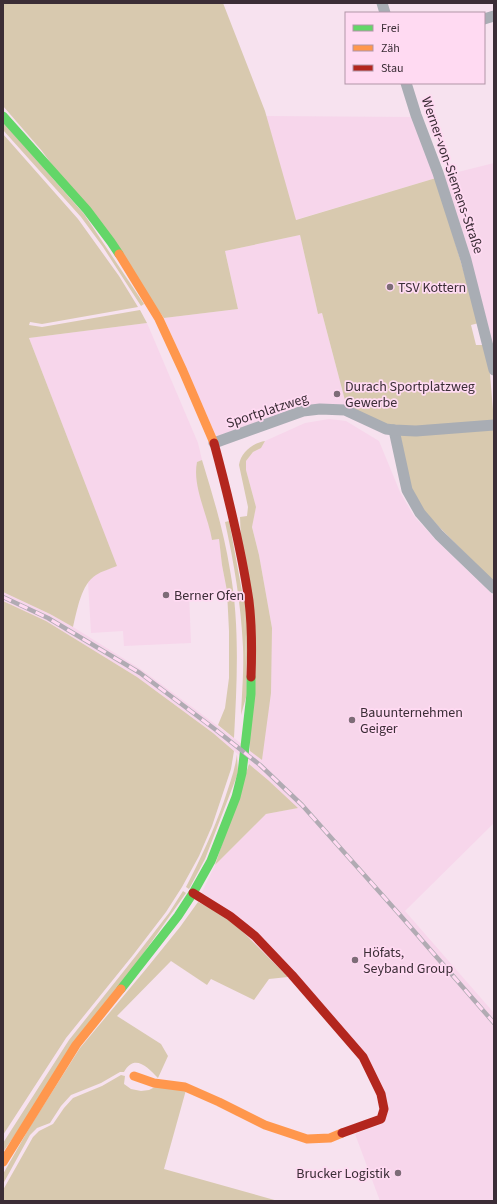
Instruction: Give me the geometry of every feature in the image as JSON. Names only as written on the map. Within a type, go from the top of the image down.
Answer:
[{"type":"street","name":"Werner-von-Siemens-Straße","points":[[406,84],[416,115],[438,173],[466,260],[494,370]]},
{"type":"street","points":[[3,116],[87,210],[111,242],[158,319],[183,371],[214,443],[234,516],[249,602],[252,648],[252,694],[242,773],[236,797],[211,861],[178,916],[76,1045],[3,1162]]},
{"type":"street","name":"Sportplatzweg","points":[[214,443],[303,411],[320,409],[345,410],[386,429],[394,430],[416,431],[494,425]]},
{"type":"street","points":[[394,430],[407,490],[420,513],[439,535],[494,588]]},
{"type":"street","points":[[134,1076],[154,1083],[186,1087],[265,1125],[307,1140],[330,1138],[381,1119],[384,1109],[381,1094],[363,1057],[292,975],[255,936],[230,916],[193,893]]},
{"type":"shaded area","points":[[3,3],[223,3],[265,111],[296,220],[436,178],[479,323],[471,325],[476,345],[484,345],[490,374],[494,422],[393,427],[347,408],[322,313],[318,314],[300,235],[225,251],[238,309],[164,318],[42,151],[3,106]]},
{"type":"shaded area","points":[[266,116],[414,117],[436,178],[295,220]]},
{"type":"shaded area","points":[[3,122],[84,214],[144,304],[141,306],[103,247],[81,217],[3,130]]},
{"type":"shaded area","points":[[3,134],[78,219],[119,276],[138,307],[42,324],[30,322],[29,325],[42,327],[140,310],[147,323],[29,338],[117,566],[103,571],[91,579],[80,598],[73,627],[50,614],[3,592]]},
{"type":"shaded area","points":[[494,163],[494,347],[470,258],[442,176]]},
{"type":"shaded area","points":[[300,235],[318,314],[322,313],[347,408],[276,418],[216,436],[164,318],[238,309],[225,251]]},
{"type":"shaded area","points":[[147,323],[198,443],[202,460],[197,462],[212,540],[219,539],[227,591],[189,593],[191,643],[124,646],[123,631],[91,633],[88,582],[95,575],[116,565],[29,338]]},
{"type":"shaded area","points":[[329,419],[346,421],[379,441],[400,492],[414,516],[435,539],[494,596],[494,823],[405,911],[494,1013],[494,1201],[380,1201],[355,1134],[385,1123],[367,1055],[201,894],[215,865],[266,814],[297,808],[268,780],[213,733],[137,677],[46,621],[3,601],[3,592],[50,614],[73,627],[142,670],[262,760],[272,628],[259,555],[252,526],[256,507],[246,470],[246,461],[253,452],[261,448],[265,441],[305,423]]},
{"type":"shaded area","points":[[494,428],[494,582],[424,511],[411,488],[400,434]]},
{"type":"shaded area","points":[[265,441],[261,448],[253,452],[246,461],[246,470],[256,507],[252,527],[259,555],[272,628],[271,693],[262,760],[250,751],[240,517],[247,516],[248,507],[239,465],[242,456],[248,449]]},
{"type":"shaded area","points":[[202,460],[228,556],[233,591],[237,654],[234,738],[218,725],[225,708],[229,678],[227,591],[219,539],[212,540],[198,491],[196,472],[197,462]]},
{"type":"shaded area","points":[[229,521],[244,602],[247,694],[241,715],[243,647],[237,584],[225,522]]},
{"type":"shaded area","points":[[3,601],[46,621],[137,677],[213,733],[234,751],[231,769],[212,826],[199,856],[182,887],[166,912],[133,955],[66,1038],[3,1135]]},
{"type":"shaded area","points":[[237,754],[238,773],[205,859],[189,889],[186,887],[216,823],[224,801]]},
{"type":"shaded area","points":[[249,764],[298,808],[266,814],[215,865]]},
{"type":"shaded area","points":[[183,891],[186,893],[3,1152],[3,1143],[69,1040],[169,913]]},
{"type":"shaded area","points":[[198,902],[228,917],[288,977],[269,979],[254,1000],[211,979],[207,985],[171,961],[117,1016],[161,1044],[168,1056],[158,1078],[145,1066],[132,1063],[124,1072],[120,1072],[101,1083],[71,1095],[61,1106],[50,1123],[37,1128],[30,1135],[3,1184],[3,1174],[31,1125],[80,1048],[180,927]]},
{"type":"shaded area","points":[[121,1075],[125,1076],[124,1084],[131,1089],[141,1091],[149,1090],[157,1086],[186,1090],[164,1169],[278,1201],[3,1201],[3,1190],[33,1137],[39,1131],[53,1124],[73,1098],[102,1086]]},
{"type":"railway","points":[[3,597],[48,618],[140,673],[260,765],[302,805],[494,1023]]},
{"type":"traffic: fast","points":[[3,116],[87,210],[119,254]]},
{"type":"traffic: fast","points":[[121,989],[178,916],[211,861],[236,797],[242,773],[251,694],[251,677]]},
{"type":"traffic: slow","points":[[119,254],[159,319],[214,443]]},
{"type":"traffic: slow","points":[[3,1162],[76,1045],[121,989]]},
{"type":"traffic: slow","points":[[134,1076],[154,1083],[185,1087],[265,1125],[307,1139],[330,1138],[342,1133]]},
{"type":"traffic: jam","points":[[214,443],[234,521],[249,601],[252,639],[251,677]]},
{"type":"traffic: jam","points":[[193,893],[230,916],[255,936],[292,975],[363,1057],[381,1094],[384,1109],[381,1119],[342,1133]]},
{"type":"place","name":"TSV Kottern","points":[[390,287]]},
{"type":"place","name":"Durach Sportplatzweg Gewerbe","points":[[337,394]]},
{"type":"place","name":"Berner Ofen","points":[[166,595]]},
{"type":"place","name":"Bauunternehmen Geiger","points":[[352,720]]},
{"type":"place","name":"Höfats, Seyband Group","points":[[355,960]]},
{"type":"place","name":"Brucker Logistik","points":[[398,1173]]}]
